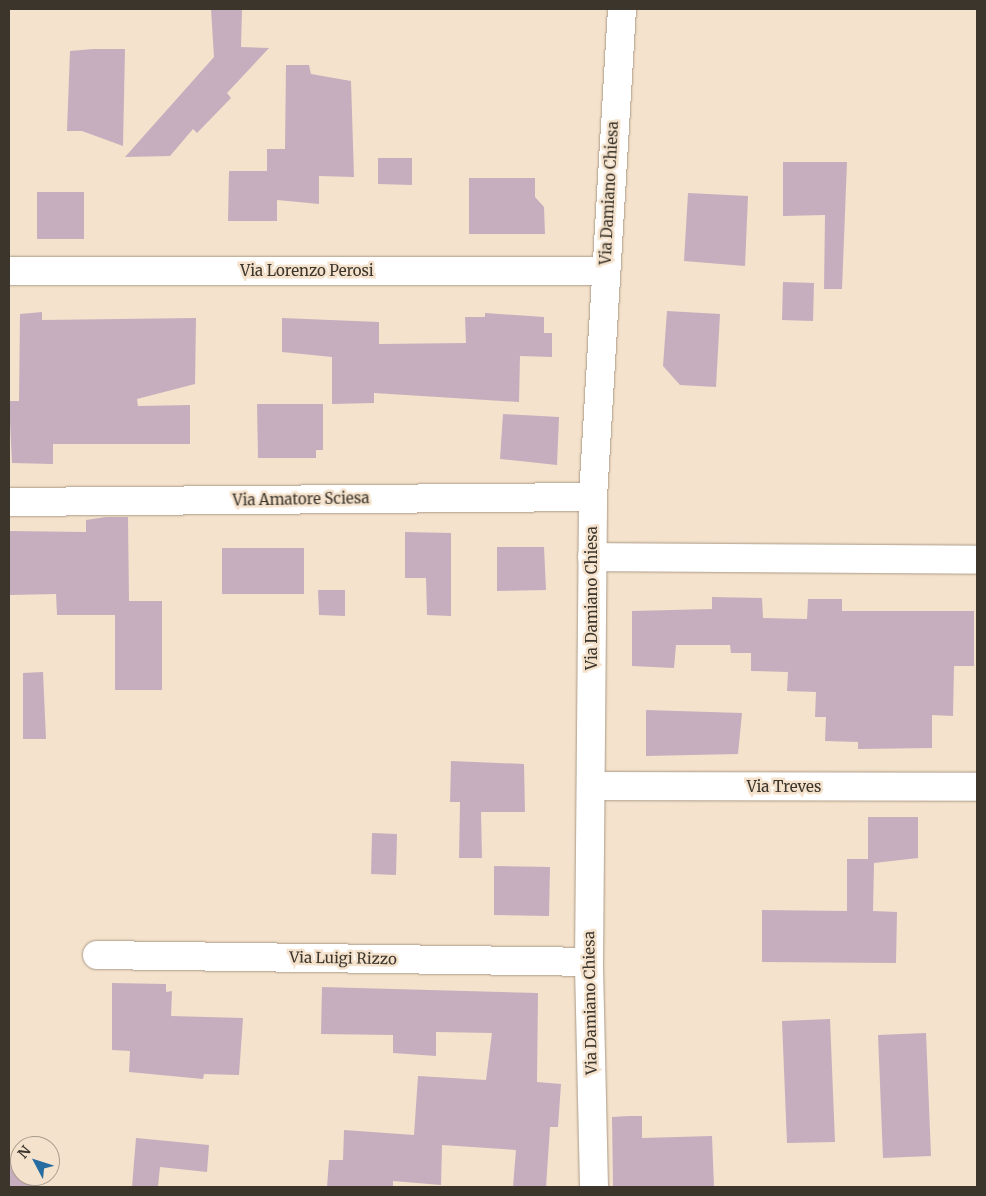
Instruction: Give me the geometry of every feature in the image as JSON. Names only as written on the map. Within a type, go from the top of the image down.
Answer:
[{"type":"street","name":"Via Damiano Chiesa","points":[[594,1187],[589,962],[593,497],[622,9]]},
{"type":"street","name":"Via Lorenzo Perosi","points":[[9,271],[605,271]]},
{"type":"street","name":"Via Amatore Sciesa","points":[[9,502],[593,497]]},
{"type":"street","points":[[592,558],[974,560]]},
{"type":"street","name":"Via Treves","points":[[591,786],[977,787]]},
{"type":"street","name":"Via Luigi Rizzo","points":[[97,955],[589,962]]},
{"type":"building","points":[[211,9],[242,9],[241,47],[269,48],[227,93],[231,98],[197,133],[193,129],[170,156],[125,157],[214,57]]},
{"type":"building","points":[[125,49],[123,146],[82,131],[67,131],[70,51]]},
{"type":"building","points":[[286,65],[309,65],[311,74],[351,81],[354,177],[319,176],[319,204],[277,200],[277,221],[228,221],[229,171],[267,171],[267,149],[285,149]]},
{"type":"building","points":[[378,158],[412,158],[412,185],[378,184]]},
{"type":"building","points":[[783,162],[847,162],[842,289],[824,289],[825,215],[783,216]]},
{"type":"building","points":[[469,178],[535,178],[535,197],[544,207],[545,234],[469,234]]},
{"type":"building","points":[[37,192],[84,192],[84,239],[37,239]]},
{"type":"building","points":[[688,193],[748,196],[745,266],[684,261]]},
{"type":"building","points":[[783,282],[814,283],[813,321],[782,320]]},
{"type":"building","points":[[667,311],[720,314],[716,387],[680,385],[663,366]]},
{"type":"building","points":[[42,312],[42,320],[196,318],[195,384],[137,399],[138,406],[190,405],[190,444],[53,444],[53,464],[12,463],[9,401],[19,401],[20,314]]},
{"type":"building","points":[[485,313],[544,317],[544,333],[552,333],[552,357],[520,356],[519,402],[374,393],[374,403],[332,404],[332,357],[282,352],[282,318],[379,322],[379,344],[466,343],[465,317],[485,317]]},
{"type":"building","points":[[257,404],[323,404],[323,450],[316,450],[316,458],[258,458]]},
{"type":"building","points":[[503,414],[559,417],[557,465],[500,459]]},
{"type":"building","points":[[106,517],[128,517],[129,601],[162,601],[162,690],[115,690],[115,615],[57,615],[56,594],[9,595],[9,531],[86,532],[86,520]]},
{"type":"building","points":[[405,532],[451,533],[451,616],[427,615],[426,578],[405,578]]},
{"type":"building","points":[[497,547],[544,547],[546,590],[497,591]]},
{"type":"building","points":[[222,548],[304,548],[304,594],[222,594]]},
{"type":"building","points":[[318,590],[345,590],[345,616],[319,615]]},
{"type":"building","points":[[712,597],[762,598],[763,618],[807,619],[808,599],[842,599],[842,611],[974,611],[974,666],[954,666],[953,716],[932,715],[932,748],[858,749],[858,742],[825,741],[826,717],[815,717],[816,692],[787,691],[788,672],[751,671],[751,653],[731,653],[730,645],[676,645],[674,668],[632,666],[632,611],[712,609]]},
{"type":"building","points":[[43,672],[46,739],[23,739],[23,673]]},
{"type":"building","points":[[646,710],[742,713],[738,754],[646,756]]},
{"type":"building","points":[[451,761],[524,764],[525,812],[481,812],[482,858],[459,858],[460,802],[450,802]]},
{"type":"building","points":[[868,817],[918,817],[918,858],[874,863],[873,911],[897,912],[896,963],[762,962],[762,910],[847,911],[847,859],[868,859]]},
{"type":"building","points":[[372,833],[397,834],[396,875],[371,874]]},
{"type":"building","points":[[494,866],[550,867],[549,916],[494,915]]},
{"type":"building","points":[[112,983],[166,984],[166,992],[172,991],[171,1016],[243,1018],[239,1075],[204,1074],[203,1079],[129,1072],[130,1051],[112,1050]]},
{"type":"building","points":[[322,987],[538,993],[537,1082],[561,1084],[558,1127],[550,1127],[546,1187],[513,1187],[516,1150],[442,1145],[441,1185],[393,1181],[393,1187],[327,1187],[329,1160],[343,1160],[344,1130],[414,1135],[418,1076],[486,1080],[492,1033],[436,1032],[436,1056],[393,1053],[393,1035],[321,1034]]},
{"type":"building","points":[[830,1019],[835,1142],[787,1143],[782,1021]]},
{"type":"building","points":[[926,1033],[931,1156],[883,1158],[878,1035]]},
{"type":"building","points":[[642,1116],[642,1138],[712,1136],[714,1187],[613,1187],[612,1117]]},
{"type":"building","points":[[136,1138],[209,1145],[207,1172],[160,1167],[158,1187],[132,1187]]},
{"type":"building","points":[[10,1158],[10,1186],[32,1187],[9,1187]]}]
